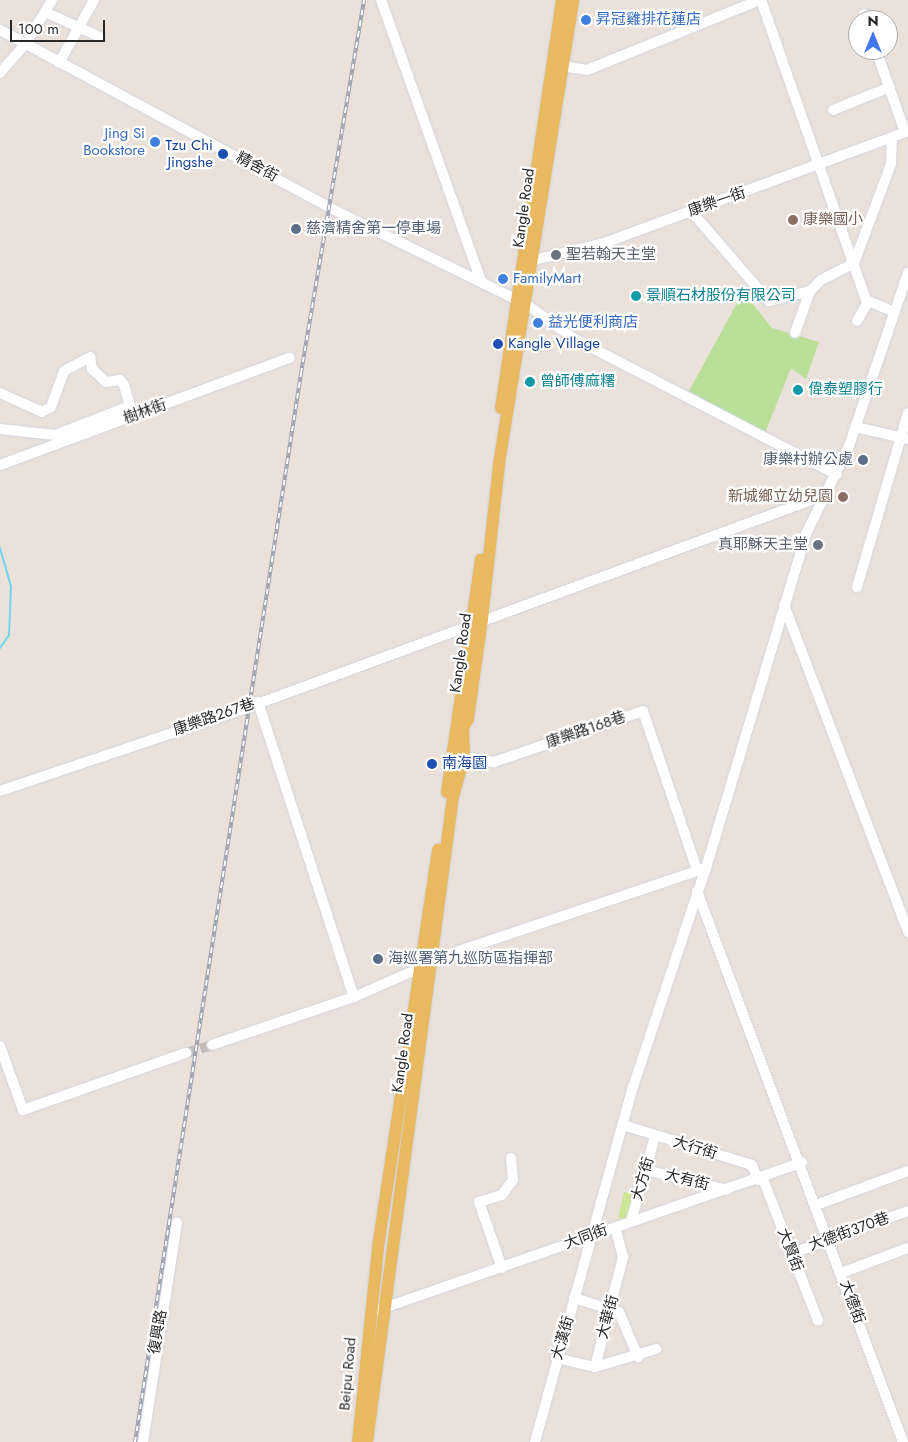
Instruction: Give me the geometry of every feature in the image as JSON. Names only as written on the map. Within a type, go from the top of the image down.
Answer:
[{"type":"main road","name":"Kangle Road","points":[[376,1310],[398,1162],[433,962],[458,756],[562,0]]},
{"type":"main road","name":"Kangle Road","points":[[527,262],[573,0]]},
{"type":"main road","name":"Kangle Road","points":[[398,1162],[420,970],[458,756]]},
{"type":"main road","name":"Beipu Road","points":[[358,1442],[376,1310]]},
{"type":"main road","name":"Beipu Road","points":[[367,1442],[376,1310]]},
{"type":"street","points":[[0,73],[26,43],[52,0]]},
{"type":"street","points":[[59,64],[94,0]]},
{"type":"street","points":[[381,0],[481,280]]},
{"type":"street","points":[[562,66],[587,70],[760,0],[868,302],[894,312]]},
{"type":"street","points":[[45,12],[100,37]]},
{"type":"street","name":"精舍街","points":[[0,30],[26,43],[59,64],[342,214],[481,280],[521,302],[573,338],[837,475]]},
{"type":"street","points":[[880,60],[907,132]]},
{"type":"street","points":[[833,110],[890,86]]},
{"type":"street","name":"康樂一街","points":[[527,262],[691,211],[907,132]]},
{"type":"street","points":[[796,333],[810,291],[821,280],[854,263],[891,164],[892,138]]},
{"type":"street","points":[[691,211],[769,301],[810,291]]},
{"type":"street","name":"大漢街","points":[[536,1442],[556,1358],[594,1234],[623,1125],[784,605],[822,496],[837,475],[856,427],[894,312],[906,284],[908,273]]},
{"type":"street","points":[[857,321],[868,302]]},
{"type":"street","points":[[0,393],[42,412],[51,406],[64,371],[90,357],[92,369],[106,382],[120,380],[124,385],[130,406],[55,435],[0,429]]},
{"type":"street","name":"樹林街","points":[[0,465],[290,358]]},
{"type":"street","points":[[857,587],[904,438],[908,413]]},
{"type":"street","points":[[856,427],[904,438]]},
{"type":"street","name":"康樂路267巷","points":[[0,791],[258,702],[427,638],[822,496]]},
{"type":"street","points":[[784,605],[908,932]]},
{"type":"street","points":[[258,702],[354,997]]},
{"type":"street","name":"康樂路168巷","points":[[458,756],[494,762],[643,711],[702,869]]},
{"type":"street","points":[[212,1045],[354,997],[420,970],[433,962],[702,869]]},
{"type":"street","name":"大德街","points":[[697,891],[802,1162],[903,1442]]},
{"type":"street","points":[[0,1046],[23,1110],[186,1053]]},
{"type":"street","name":"大行街","points":[[623,1125],[752,1165],[761,1180]]},
{"type":"street","name":"大方街","points":[[631,1221],[655,1136]]},
{"type":"street","points":[[502,1268],[479,1202],[502,1195],[513,1180],[511,1158]]},
{"type":"street","name":"大同街","points":[[376,1310],[502,1268],[631,1221],[761,1180],[802,1162]]},
{"type":"street","name":"大有街","points":[[646,1170],[728,1191]]},
{"type":"street","points":[[816,1205],[908,1171]]},
{"type":"street","name":"大賢街","points":[[761,1180],[818,1321]]},
{"type":"street","name":"大德街370巷","points":[[790,1254],[829,1238],[908,1211]]},
{"type":"street","name":"復興路","points":[[143,1442],[177,1223]]},
{"type":"street","name":"大華街","points":[[595,1367],[623,1257],[615,1227]]},
{"type":"street","points":[[841,1273],[908,1248]]},
{"type":"street","points":[[574,1298],[611,1308],[623,1316],[638,1357]]},
{"type":"street","points":[[556,1358],[595,1367],[638,1357],[656,1350]]},
{"type":"green space","points":[[743,292],[772,328],[819,342],[806,379],[791,368],[765,433],[689,391]]},
{"type":"green space","points":[[624,1192],[635,1194],[629,1220],[618,1218]]},
{"type":"waterway","points":[[0,548],[11,586],[9,635],[0,648]]},
{"type":"tunnel","points":[[186,1053],[212,1045]]},
{"type":"railway","points":[[135,1442],[301,373],[364,0]]},
{"type":"place","name":"昇冠雞排花蓮店","points":[[586,20]]},
{"type":"place","name":"Jing Si Bookstore","points":[[155,142]]},
{"type":"place","name":"Tzu Chi Jingshe","points":[[223,154]]},
{"type":"place","name":"康樂國小","points":[[793,220]]},
{"type":"place","name":"慈濟精舍第一停車場","points":[[296,229]]},
{"type":"place","name":"聖若翰天主堂","points":[[556,255]]},
{"type":"place","name":"FamilyMart","points":[[503,279]]},
{"type":"place","name":"景順石材股份有限公司","points":[[636,296]]},
{"type":"place","name":"益光便利商店","points":[[538,323]]},
{"type":"place","name":"Kangle Village","points":[[498,344]]},
{"type":"place","name":"曾師傅麻糬","points":[[530,382]]},
{"type":"place","name":"偉泰塑膠行","points":[[798,390]]},
{"type":"place","name":"康樂村辦公處","points":[[863,460]]},
{"type":"place","name":"新城鄉立幼兒園","points":[[843,497]]},
{"type":"place","name":"真耶穌天主堂","points":[[818,545]]},
{"type":"place","name":"南海園","points":[[432,764]]},
{"type":"place","name":"海巡署第九巡防區指揮部","points":[[378,959]]}]
